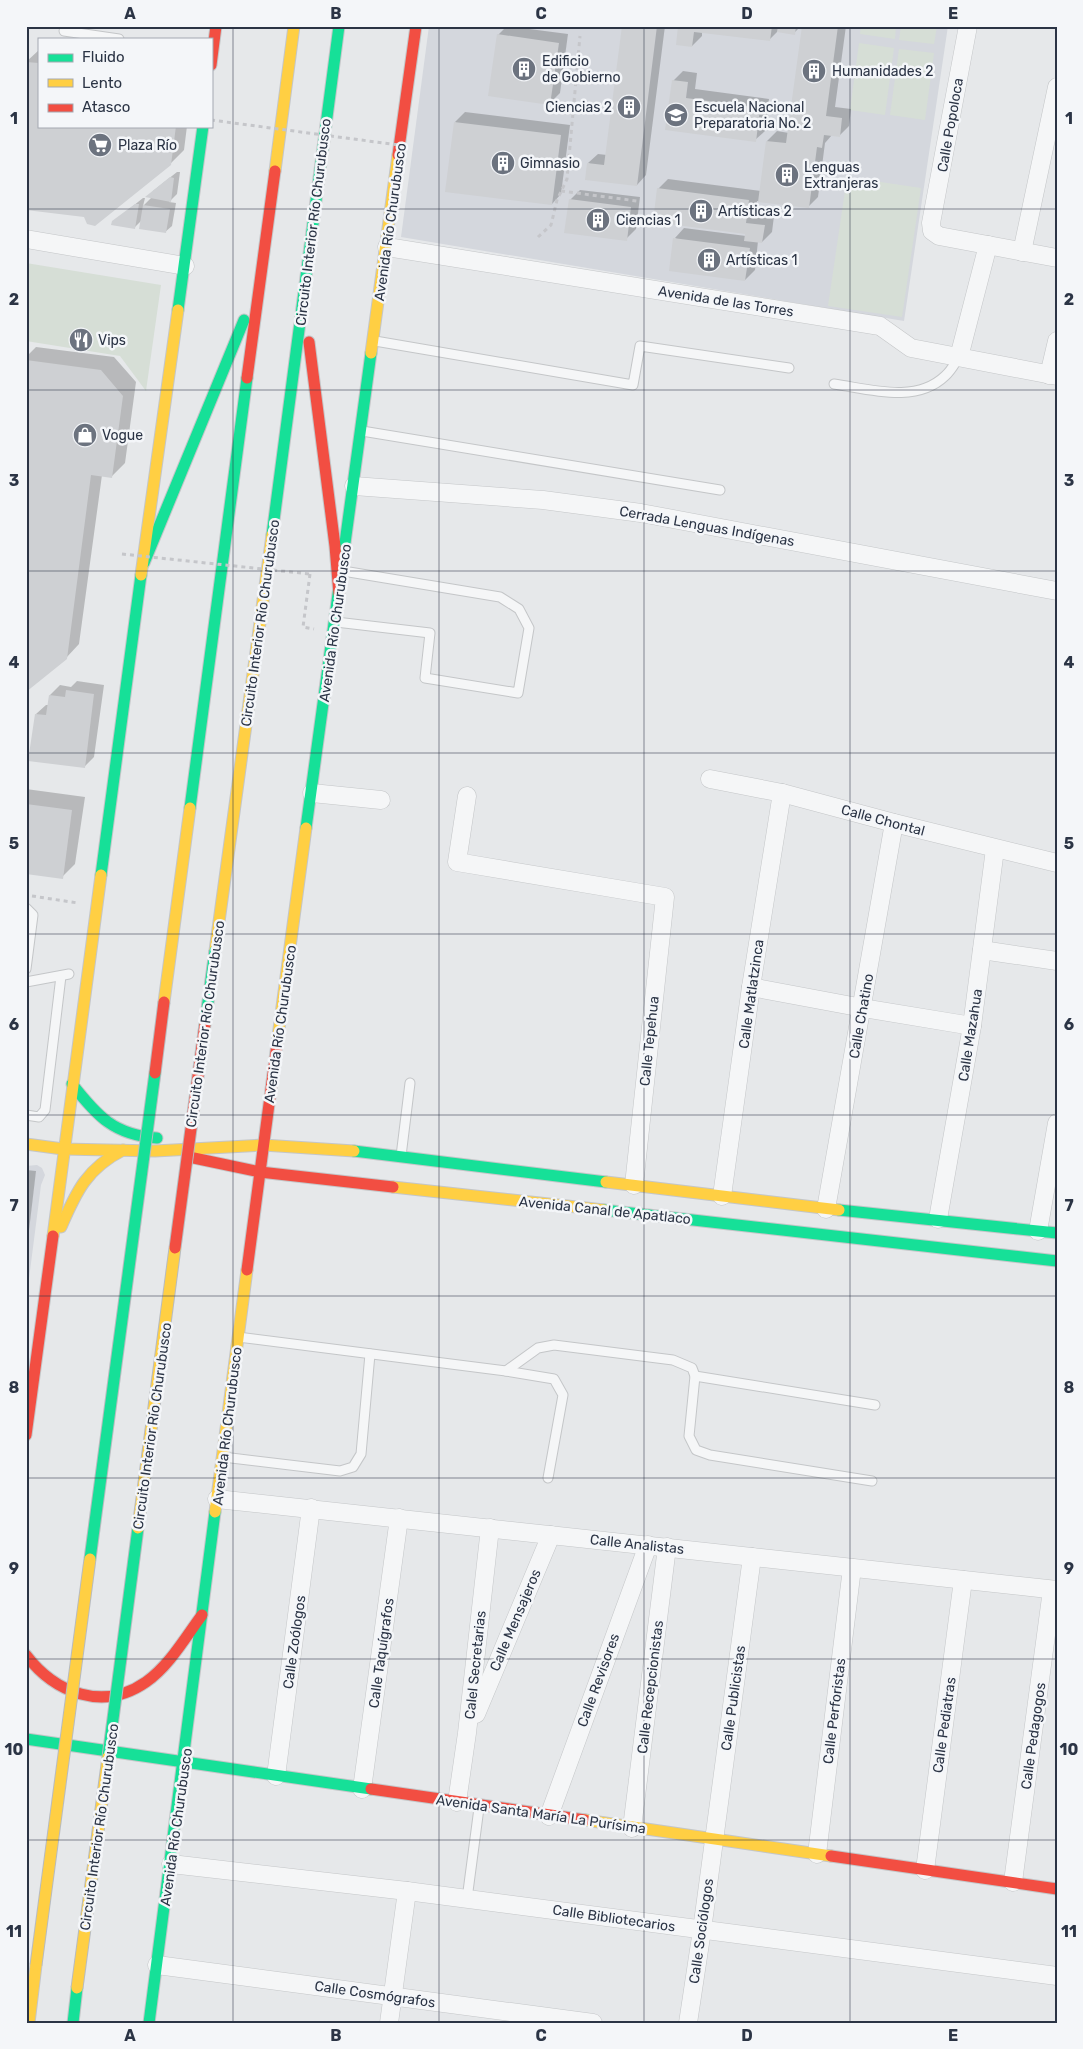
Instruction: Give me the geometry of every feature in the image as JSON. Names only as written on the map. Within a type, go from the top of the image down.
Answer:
[{"type":"main road","points":[[212,51],[216,26]]},
{"type":"main road","points":[[29,2023],[294,26]]},
{"type":"main road","name":"Circuito Interior Río Churubusco","points":[[73,2023],[339,26]]},
{"type":"main road","name":"Avenida Río Churubusco","points":[[149,2023],[185,1762],[202,1615],[264,1141],[416,26]]},
{"type":"main road","points":[[26,1436],[63,1149],[203,128]]},
{"type":"main road","points":[[144,563],[259,287]]},
{"type":"main road","points":[[305,290],[309,353],[340,594]]},
{"type":"main road","points":[[72,1084],[95,1113],[120,1131],[144,1138],[176,1137],[264,1141]]},
{"type":"main road","name":"Avenida Canal de Apatlaco","points":[[26,1144],[63,1149],[155,1151],[264,1141],[401,1156],[826,1209],[938,1219],[1057,1233]]},
{"type":"main road","points":[[50,1251],[75,1195],[84,1180],[96,1166],[123,1150]]},
{"type":"main road","name":"Avenida Canal de Apatlaco","points":[[155,1151],[260,1172],[1057,1261]]},
{"type":"main road","points":[[26,1655],[41,1675],[64,1690],[93,1696],[125,1693],[140,1686],[153,1676],[202,1615]]},
{"type":"main road","name":"Avenida Santa María La Purísima","points":[[26,1738],[362,1789],[1057,1889]]},
{"type":"street","name":"Calle Popoloca","points":[[968,26],[932,231],[939,236],[988,245]]},
{"type":"street","points":[[1022,252],[1057,87]]},
{"type":"street","points":[[26,239],[185,266]]},
{"type":"street","points":[[959,357],[988,245],[1057,258]]},
{"type":"street","name":"Avenida de las Torres","points":[[387,247],[880,326],[911,348],[1053,376]]},
{"type":"street","points":[[1053,376],[1057,341]]},
{"type":"street","name":"Cerrada Lenguas Indígenas","points":[[354,486],[543,500],[641,513],[1057,591]]},
{"type":"street","name":"Calle Chontal","points":[[710,779],[782,793],[995,849],[1057,863]]},
{"type":"street","points":[[312,793],[381,800]]},
{"type":"street","name":"Calle Matlatzinca","points":[[722,1196],[751,987],[782,793]]},
{"type":"street","name":"Calle Tepehua","points":[[467,796],[457,862],[665,897],[634,1185]]},
{"type":"street","name":"Calle Chatino","points":[[826,1209],[863,1008],[894,823]]},
{"type":"street","name":"Calle Mazahua","points":[[938,1219],[972,1026],[995,849]]},
{"type":"street","points":[[982,950],[1057,961]]},
{"type":"street","points":[[751,987],[972,1026]]},
{"type":"street","points":[[1038,1231],[1057,1123]]},
{"type":"street","name":"Calle Analistas","points":[[217,1499],[1055,1590]]},
{"type":"street","name":"Calle Zoólogos","points":[[276,1776],[311,1508]]},
{"type":"street","name":"Calle Taquígrafos","points":[[362,1789],[399,1518]]},
{"type":"street","name":"Calel Secretarias","points":[[456,1802],[467,1733],[490,1528]]},
{"type":"street","name":"Calle Mensajeros","points":[[467,1733],[551,1535]]},
{"type":"street","name":"Calle Revisores","points":[[549,1816],[648,1545]]},
{"type":"street","name":"Calle Recepcionistas","points":[[632,1828],[667,1547]]},
{"type":"street","name":"Calle Publicistas","points":[[714,1839],[752,1557]]},
{"type":"street","name":"Calle Perforistas","points":[[817,1854],[852,1568]]},
{"type":"street","name":"Calle Pediatras","points":[[925,1870],[963,1580]]},
{"type":"street","name":"Calle Pedagogos","points":[[1013,1882],[1055,1590]]},
{"type":"street","name":"Calle Sociólogos","points":[[688,2023],[714,1839]]},
{"type":"street","name":"Calle Bibliotecarios","points":[[171,1864],[408,1891],[1057,1976]]},
{"type":"street","points":[[389,2023],[408,1891]]},
{"type":"street","name":"Calle Cosmógrafos","points":[[157,1965],[593,2023]]},
{"type":"lane","points":[[64,31],[113,38]]},
{"type":"lane","points":[[374,341],[633,385],[640,346],[789,368]]},
{"type":"lane","points":[[834,384],[896,393],[923,389],[945,376],[959,357]]},
{"type":"lane","points":[[362,431],[720,490]]},
{"type":"lane","points":[[335,627],[430,633],[425,678],[518,693],[529,628],[519,609],[500,597],[342,571]]},
{"type":"lane","points":[[26,908],[33,915],[26,969]]},
{"type":"lane","points":[[26,982],[65,975],[44,1110],[39,1117],[26,1115]]},
{"type":"lane","points":[[401,1156],[410,1083]]},
{"type":"lane","points":[[238,1337],[506,1371],[554,1379],[559,1385],[562,1395],[548,1478]]},
{"type":"lane","points":[[506,1371],[538,1348],[554,1345],[673,1360],[692,1368],[695,1376],[689,1436],[696,1450],[710,1455],[872,1481]]},
{"type":"lane","points":[[223,1457],[340,1471],[353,1467],[361,1454],[370,1354]]},
{"type":"lane","points":[[695,1376],[874,1405]]},
{"type":"lane","points":[[467,1899],[480,1806]]},
{"type":"path","points":[[538,237],[551,226],[557,200],[567,180],[580,36]]},
{"type":"path","points":[[212,120],[406,146]]},
{"type":"path","points":[[562,191],[637,202]]},
{"type":"path","points":[[122,554],[310,574],[303,627],[335,627]]},
{"type":"path","points":[[26,896],[97,905]]},
{"type":"shaded area","name":"Escuela Nacional Preparatoria No. 2","points":[[429,26],[948,26],[904,321],[401,237]]},
{"type":"shaded area","points":[[861,26],[896,26],[895,39],[860,34]]},
{"type":"shaded area","points":[[901,26],[937,26],[934,44],[899,40]]},
{"type":"shaded area","points":[[859,43],[894,48],[885,115],[850,110]]},
{"type":"shaded area","points":[[899,49],[934,53],[925,120],[890,115]]},
{"type":"shaded area","points":[[847,177],[921,188],[902,317],[828,306]]},
{"type":"shaded area","points":[[26,263],[161,285],[146,391],[120,356],[26,341]]},
{"type":"shaded area","points":[[37,1165],[42,1168],[45,1175],[41,1185],[26,1302],[26,1166]]},
{"type":"building","name":"Ciencias 2","points":[[622,26],[657,26],[637,186],[585,180],[587,163],[604,165]]},
{"type":"building","points":[[678,26],[772,26],[770,41],[694,32],[692,47],[676,45]]},
{"type":"building","points":[[778,26],[796,26],[795,35],[777,32]]},
{"type":"building","points":[[802,26],[838,26],[826,116],[842,118],[840,137],[824,135],[822,148],[817,147],[809,208],[758,202],[766,141],[786,143]]},
{"type":"building","name":"Edificio de Gobierno","points":[[497,34],[559,43],[550,105],[488,96]]},
{"type":"building","name":"Plaza Río","points":[[26,62],[38,63],[38,128],[176,128],[171,165],[95,226],[87,224],[84,217],[26,210]]},
{"type":"building","points":[[672,80],[688,82],[686,98],[760,108],[756,142],[665,130]]},
{"type":"building","name":"Gimnasio","points":[[454,122],[561,135],[552,205],[445,192]]},
{"type":"building","points":[[170,177],[174,178],[171,202],[145,197]]},
{"type":"building","name":"Artísticas 2","points":[[657,188],[749,200],[746,223],[765,225],[762,243],[744,241],[745,234],[653,222]]},
{"type":"building","name":"Ciencias 1","points":[[569,199],[631,207],[627,241],[564,233]]},
{"type":"building","points":[[135,204],[139,204],[135,229],[111,225],[112,221]]},
{"type":"building","points":[[143,205],[170,209],[166,233],[139,229]]},
{"type":"building","name":"Artísticas 1","points":[[673,238],[750,248],[745,281],[669,271]]},
{"type":"building","points":[[26,360],[101,370],[123,396],[112,478],[91,475],[67,659],[26,692]]},
{"type":"building","points":[[66,690],[94,694],[85,768],[28,761],[35,714],[46,715],[49,695],[65,697]]},
{"type":"building","points":[[26,804],[72,810],[63,879],[26,874]]},
{"type":"traffic: fast","points":[[272,535],[339,26]]},
{"type":"traffic: fast","points":[[178,310],[203,128]]},
{"type":"traffic: fast","points":[[144,563],[244,320]]},
{"type":"traffic: fast","points":[[306,828],[371,353]]},
{"type":"traffic: fast","points":[[190,808],[247,378]]},
{"type":"traffic: fast","points":[[101,875],[141,575]]},
{"type":"traffic: fast","points":[[205,1024],[215,951]]},
{"type":"traffic: fast","points":[[90,1559],[155,1073]]},
{"type":"traffic: fast","points":[[72,1084],[90,1106],[108,1122],[129,1133],[157,1138]]},
{"type":"traffic: fast","points":[[354,1151],[606,1182]]},
{"type":"traffic: fast","points":[[604,1210],[1057,1261]]},
{"type":"traffic: fast","points":[[839,1210],[1057,1233]]},
{"type":"traffic: fast","points":[[149,2023],[215,1512]]},
{"type":"traffic: fast","points":[[108,1757],[138,1528]]},
{"type":"traffic: fast","points":[[26,1739],[371,1789]]},
{"type":"traffic: fast","points":[[73,2023],[77,1988]]},
{"type":"traffic: slow","points":[[275,171],[294,26]]},
{"type":"traffic: slow","points":[[371,353],[398,155]]},
{"type":"traffic: slow","points":[[141,575],[178,310]]},
{"type":"traffic: slow","points":[[215,951],[272,535]]},
{"type":"traffic: slow","points":[[164,1002],[190,808]]},
{"type":"traffic: slow","points":[[277,1044],[306,828]]},
{"type":"traffic: slow","points":[[53,1236],[101,875]]},
{"type":"traffic: slow","points":[[26,1144],[63,1149],[155,1151],[263,1145],[354,1151]]},
{"type":"traffic: slow","points":[[61,1227],[84,1182],[100,1165],[123,1150]]},
{"type":"traffic: slow","points":[[606,1182],[839,1210]]},
{"type":"traffic: slow","points":[[393,1187],[604,1210]]},
{"type":"traffic: slow","points":[[138,1528],[175,1248]]},
{"type":"traffic: slow","points":[[215,1512],[247,1270]]},
{"type":"traffic: slow","points":[[36,1965],[90,1559]]},
{"type":"traffic: slow","points":[[77,1988],[108,1757]]},
{"type":"traffic: slow","points":[[585,1820],[831,1856]]},
{"type":"traffic: slow","points":[[29,2023],[36,1965]]},
{"type":"traffic: jam","points":[[212,57],[216,26]]},
{"type":"traffic: jam","points":[[398,155],[416,26]]},
{"type":"traffic: jam","points":[[247,378],[275,171]]},
{"type":"traffic: jam","points":[[309,342],[335,546],[339,594]]},
{"type":"traffic: jam","points":[[155,1073],[164,1002]]},
{"type":"traffic: jam","points":[[175,1248],[205,1024]]},
{"type":"traffic: jam","points":[[247,1270],[277,1044]]},
{"type":"traffic: jam","points":[[189,1157],[260,1172],[393,1187]]},
{"type":"traffic: jam","points":[[26,1435],[53,1236]]},
{"type":"traffic: jam","points":[[26,1655],[38,1668],[65,1688],[97,1697],[113,1696],[130,1691],[146,1682],[162,1668],[202,1615]]},
{"type":"traffic: jam","points":[[371,1789],[585,1820]]},
{"type":"traffic: jam","points":[[831,1856],[1057,1889]]},
{"type":"place","name":"Edificio de Gobierno","points":[[524,69]]},
{"type":"place","name":"Humanidades 2","points":[[814,71]]},
{"type":"place","name":"Ciencias 2","points":[[629,107]]},
{"type":"place","name":"Escuela Nacional Preparatoria No. 2","points":[[676,115]]},
{"type":"place","name":"Plaza Río","points":[[100,145]]},
{"type":"place","name":"Gimnasio","points":[[503,163]]},
{"type":"place","name":"Lenguas Extranjeras","points":[[787,175]]},
{"type":"place","name":"Artísticas 2","points":[[701,211]]},
{"type":"place","name":"Ciencias 1","points":[[598,220]]},
{"type":"place","name":"Artísticas 1","points":[[709,260]]},
{"type":"place","name":"Vips","points":[[81,340]]},
{"type":"place","name":"Vogue","points":[[85,435]]}]
